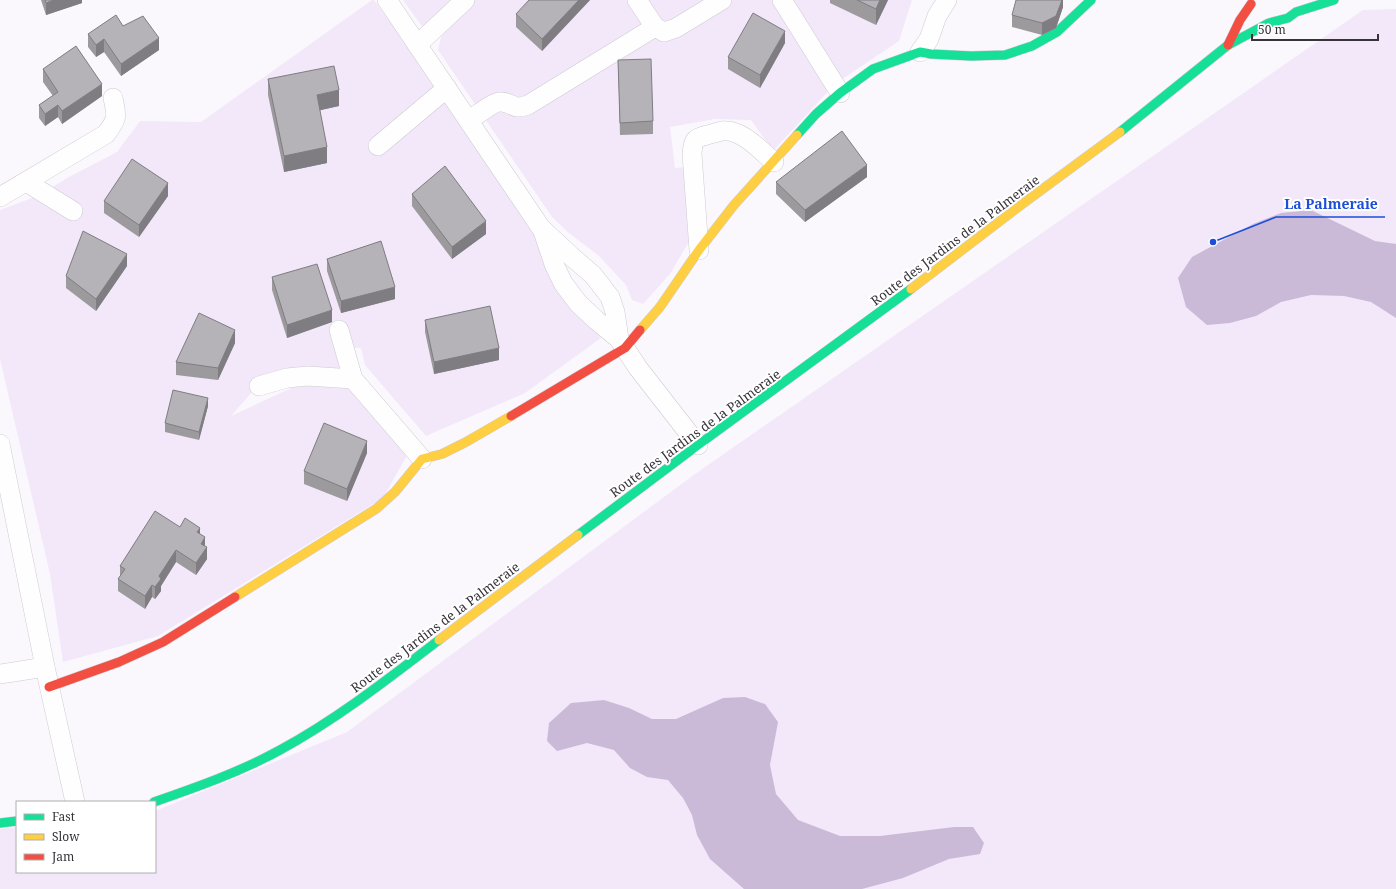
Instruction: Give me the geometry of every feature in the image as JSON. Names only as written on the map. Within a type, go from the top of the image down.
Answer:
[{"type":"street","points":[[387,0],[542,228],[593,275],[610,297],[622,344]]},
{"type":"street","points":[[418,45],[465,0]]},
{"type":"street","points":[[637,0],[655,27],[664,32],[676,28],[722,0]]},
{"type":"street","points":[[782,0],[840,93]]},
{"type":"street","points":[[920,52],[929,39],[937,16],[947,0]]},
{"type":"street","points":[[49,687],[119,662],[164,642],[376,509],[396,492],[422,459],[442,454],[466,442],[622,344],[660,307],[699,250],[734,205],[816,114],[840,93],[873,69],[920,52],[931,54],[1005,55],[1032,46],[1057,32],[1091,0]]},
{"type":"street","points":[[1296,12],[1303,0]]},
{"type":"street","name":"Route des Jardins de la Palmeraie","points":[[156,801],[206,783],[256,762],[296,741],[350,707],[698,445],[884,310],[1134,122],[1228,45],[1247,34],[1277,21],[1288,18],[1296,12],[1334,0]]},
{"type":"street","name":"Route des Jardins de la Palmeraie","points":[[1228,45],[1250,2],[1259,14],[1266,19],[1277,21]]},
{"type":"street","points":[[469,120],[495,103],[501,102],[517,108],[528,105],[655,27]]},
{"type":"street","points":[[378,146],[447,88]]},
{"type":"street","points":[[0,197],[106,134],[114,124],[117,114],[113,98]]},
{"type":"street","points":[[699,250],[692,154],[693,142],[695,139],[723,131],[734,132],[746,139],[774,162]]},
{"type":"street","points":[[26,182],[73,211]]},
{"type":"street","points":[[542,228],[554,264],[563,283],[578,303],[622,344],[657,393],[698,445]]},
{"type":"street","points":[[339,330],[353,379],[422,459]]},
{"type":"street","points":[[259,386],[287,378],[308,376],[353,379]]},
{"type":"street","points":[[0,444],[7,510],[45,667],[75,801]]},
{"type":"street","points":[[0,674],[45,667]]},
{"type":"street","points":[[0,823],[16,822]]},
{"type":"shaded area","points":[[374,0],[446,98],[540,238],[573,309],[601,338],[525,393],[426,436],[365,365],[361,348],[334,346],[342,373],[266,376],[231,416],[300,384],[350,381],[409,452],[383,498],[158,636],[63,662],[50,574],[0,359],[0,210],[37,196],[69,177],[117,152],[140,121],[201,122]]},
{"type":"shaded area","points":[[403,0],[455,0],[427,28],[421,25]]},
{"type":"shaded area","points":[[475,0],[912,0],[899,41],[835,84],[773,151],[751,120],[715,119],[670,127],[675,168],[686,167],[690,240],[670,274],[643,304],[632,300],[626,285],[599,256],[569,233],[552,217],[438,50],[441,37]]},
{"type":"shaded area","points":[[1396,9],[1396,889],[0,889],[0,829],[16,827],[16,873],[156,873],[156,811],[347,732],[695,474],[1363,10]]},
{"type":"shaded area","points":[[1311,210],[1375,241],[1396,244],[1396,318],[1371,302],[1344,296],[1311,295],[1281,302],[1256,316],[1230,323],[1207,325],[1186,307],[1178,278],[1192,257],[1253,224],[1281,213]]},
{"type":"shaded area","points":[[745,697],[765,704],[778,722],[770,765],[776,794],[798,820],[840,836],[880,836],[954,827],[973,827],[984,843],[980,854],[949,859],[903,878],[862,889],[744,889],[710,859],[697,835],[692,815],[683,798],[668,780],[647,777],[630,768],[614,750],[587,743],[557,751],[547,741],[549,723],[571,703],[604,700],[629,708],[652,719],[676,719],[723,698]]},
{"type":"building","points":[[45,0],[54,0],[46,3]]},
{"type":"building","points":[[529,0],[579,0],[542,39],[516,14]]},
{"type":"building","points":[[857,0],[880,0],[876,9]]},
{"type":"building","points":[[1016,0],[1062,0],[1056,16],[1042,23],[1012,15]]},
{"type":"building","points":[[753,13],[785,31],[760,75],[728,57]]},
{"type":"building","points":[[116,15],[123,26],[143,16],[159,38],[121,64],[104,39],[96,45],[88,34]]},
{"type":"building","points":[[76,46],[102,84],[62,111],[58,105],[45,114],[39,105],[58,92],[43,69]]},
{"type":"building","points":[[651,59],[653,121],[620,123],[618,60]]},
{"type":"building","points":[[334,66],[339,90],[317,95],[327,147],[284,156],[268,79]]},
{"type":"building","points":[[842,131],[867,165],[805,210],[776,182]]},
{"type":"building","points":[[132,159],[168,183],[139,225],[104,201]]},
{"type":"building","points":[[445,166],[486,221],[452,247],[412,194]]},
{"type":"building","points":[[83,231],[127,254],[96,299],[66,276]]},
{"type":"building","points":[[381,241],[395,287],[341,301],[327,259]]},
{"type":"building","points":[[317,264],[332,310],[287,325],[272,277]]},
{"type":"building","points":[[490,306],[499,348],[434,362],[425,320]]},
{"type":"building","points":[[199,313],[235,330],[218,368],[176,362]]},
{"type":"building","points":[[173,390],[208,398],[199,432],[165,423]]},
{"type":"building","points":[[324,423],[367,441],[347,489],[304,471]]},
{"type":"building","points":[[155,511],[180,527],[185,518],[200,528],[197,532],[205,537],[201,544],[207,547],[196,563],[176,550],[159,576],[161,579],[155,587],[152,585],[145,596],[118,579],[125,569],[120,566]]},
{"type":"traffic: fast","points":[[797,135],[816,114],[840,93],[873,69],[920,52],[971,56],[1005,55],[1032,46],[1057,32],[1091,0]]},
{"type":"traffic: fast","points":[[1120,132],[1228,45],[1269,23],[1288,18],[1296,12],[1334,0]]},
{"type":"traffic: fast","points":[[578,535],[911,289]]},
{"type":"traffic: fast","points":[[156,801],[234,772],[280,750],[342,712],[439,640]]},
{"type":"traffic: fast","points":[[0,823],[16,821]]},
{"type":"traffic: slow","points":[[911,289],[1120,132]]},
{"type":"traffic: slow","points":[[640,330],[660,307],[699,250],[734,205],[797,135]]},
{"type":"traffic: slow","points":[[235,597],[376,509],[395,492],[422,459],[442,454],[511,416]]},
{"type":"traffic: slow","points":[[439,640],[578,535]]},
{"type":"traffic: jam","points":[[1228,45],[1240,20],[1251,4]]},
{"type":"traffic: jam","points":[[511,416],[625,348],[640,330]]},
{"type":"traffic: jam","points":[[49,687],[119,662],[163,642],[235,597]]},
{"type":"place","name":"La Palmeraie","points":[[1213,242]]}]
